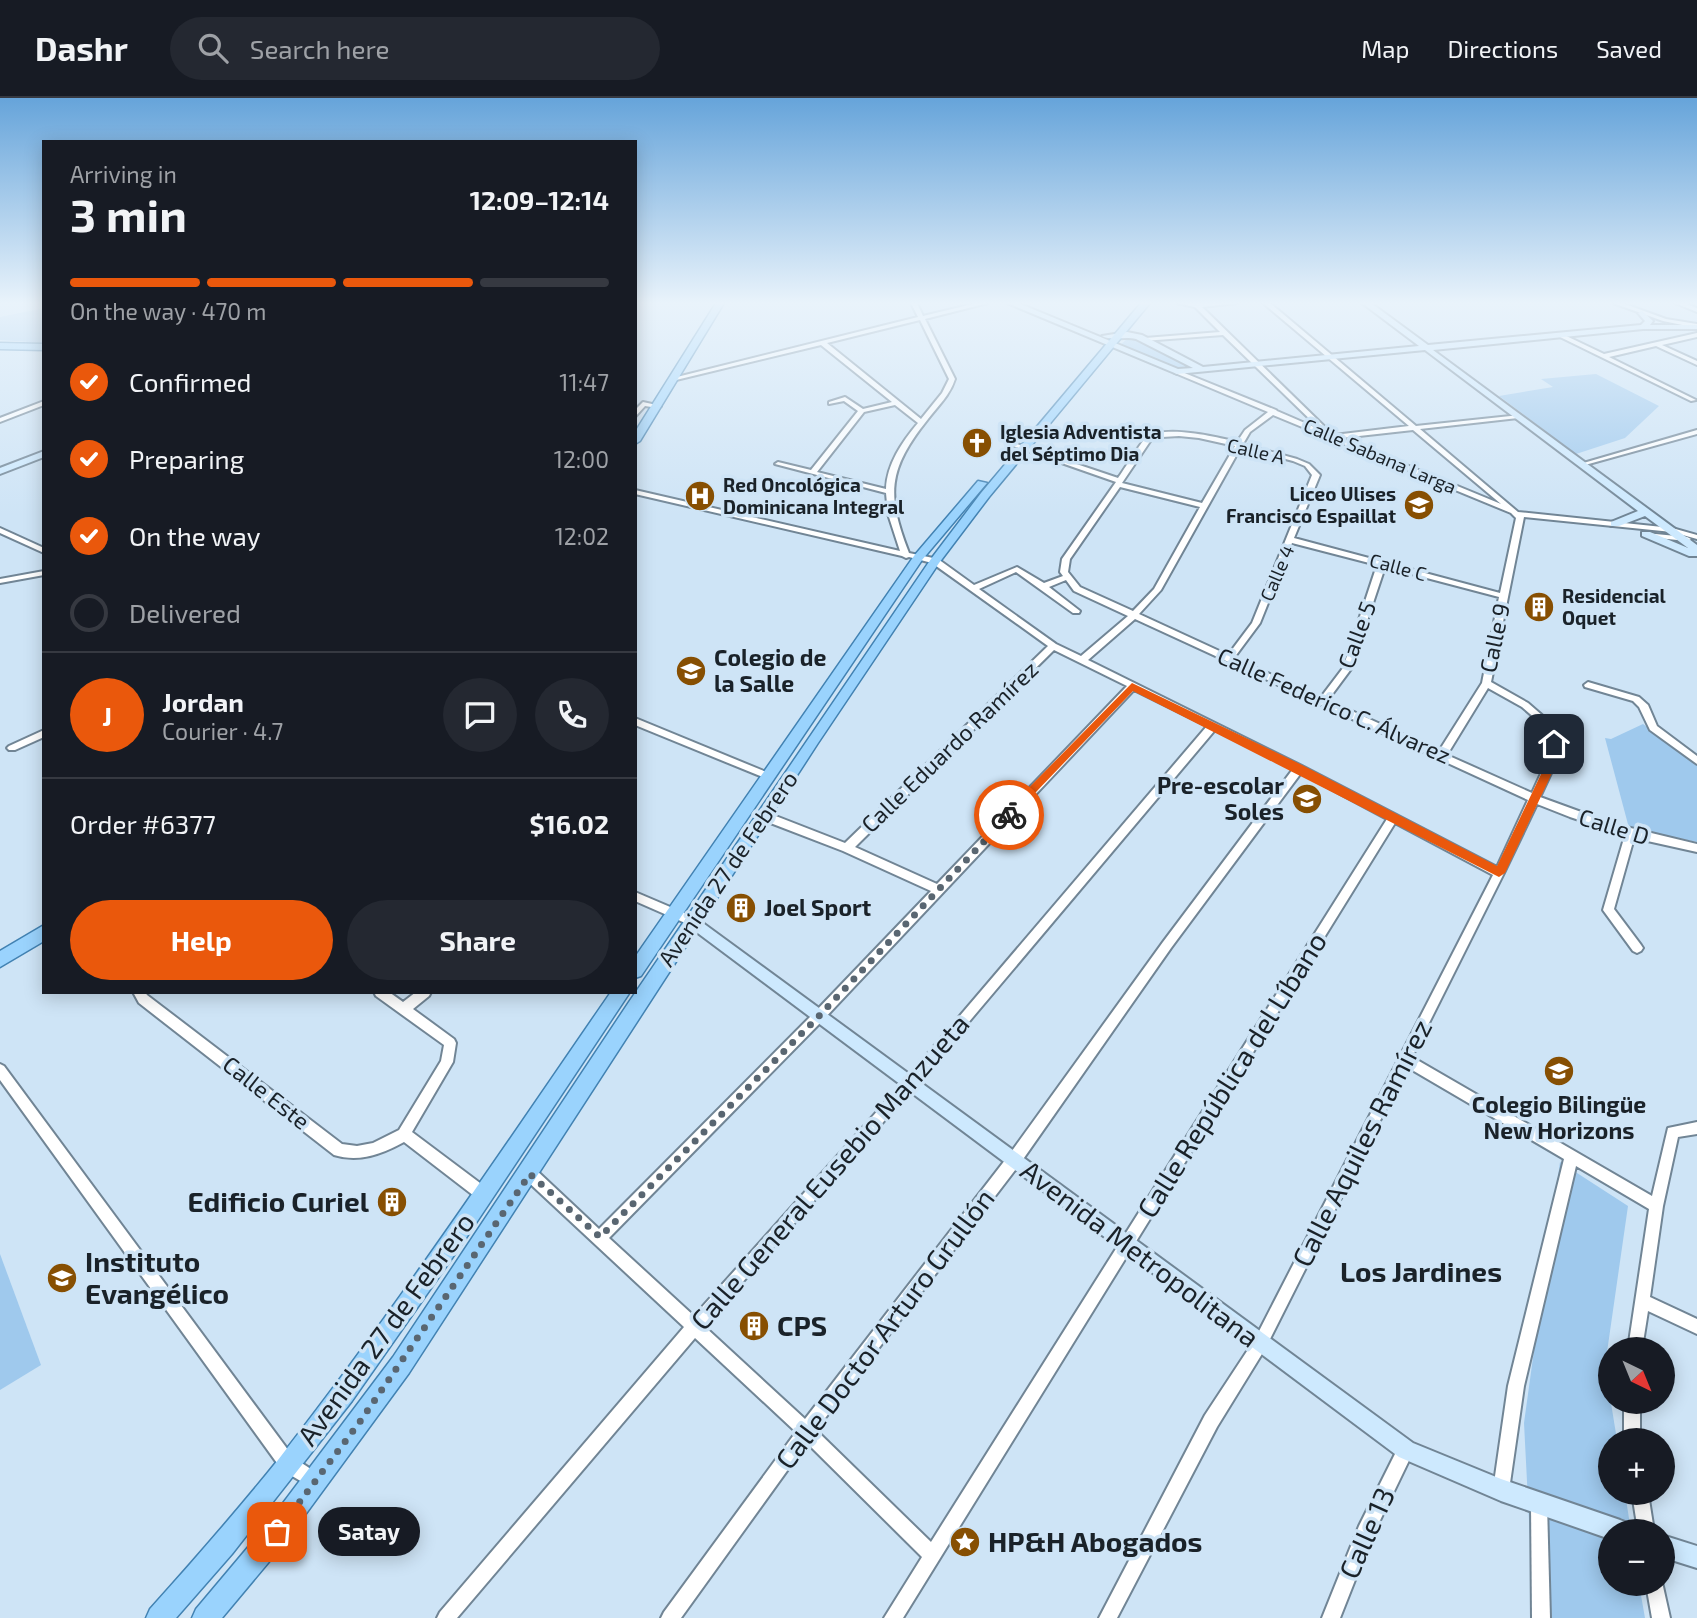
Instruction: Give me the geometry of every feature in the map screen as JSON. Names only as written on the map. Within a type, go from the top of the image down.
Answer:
[{"type":"main road","points":[[639,427],[658,406],[678,374]]},
{"type":"main road","name":"Avenida 27 de Febrero","points":[[205,1618],[316,1482],[530,1174],[768,776],[920,558],[1021,446],[1080,374]]},
{"type":"main road","points":[[1461,374],[1697,550]]},
{"type":"main road","points":[[0,471],[42,455]]},
{"type":"main road","points":[[1615,524],[1640,515],[1645,510]]},
{"type":"main road","points":[[1646,534],[1697,556]]},
{"type":"main road","name":"Avenida 27 de Febrero","points":[[637,969],[684,916],[764,816],[920,558]]},
{"type":"main road","name":"Avenida Metropolitana","points":[[684,916],[1406,1450],[1501,1490],[1598,1524]]},
{"type":"main road","points":[[0,960],[42,933]]},
{"type":"main road","name":"Avenida 27 de Febrero","points":[[159,1618],[288,1464],[397,1319],[620,994]]},
{"type":"main road","points":[[1675,1550],[1697,1557]]},
{"type":"street","points":[[676,378],[693,374]]},
{"type":"street","points":[[860,374],[921,422]]},
{"type":"street","points":[[920,558],[889,492],[888,483],[893,466],[921,422],[950,387],[952,379],[950,374]]},
{"type":"street","name":"Calle Sabana Larga","points":[[1182,374],[1518,515],[1684,540],[1697,537]]},
{"type":"street","points":[[1267,374],[1332,437],[1518,416]]},
{"type":"street","points":[[1352,374],[1518,515]]},
{"type":"street","points":[[1640,374],[1693,400]]},
{"type":"street","points":[[831,403],[845,399],[862,411]]},
{"type":"street","points":[[813,472],[862,411],[895,403]]},
{"type":"street","points":[[0,419],[42,404]]},
{"type":"street","points":[[637,412],[643,404],[658,406]]},
{"type":"street","points":[[1082,661],[1134,615],[1157,590],[1250,427],[1274,411]]},
{"type":"street","points":[[1583,464],[1697,432]]},
{"type":"street","name":"Calle A","points":[[1066,577],[1063,568],[1066,559],[1152,437],[1164,433],[1185,435],[1302,463],[1314,473],[1315,481]]},
{"type":"street","points":[[1021,446],[1118,482],[1205,506]]},
{"type":"street","points":[[778,464],[889,492]]},
{"type":"street","name":"Calle 4","points":[[1229,659],[1256,623],[1315,481]]},
{"type":"street","points":[[637,492],[920,558],[973,589],[1053,646],[1299,768],[1499,873]]},
{"type":"street","name":"Calle Sabana Larga","points":[[1518,515],[1672,530],[1697,537]]},
{"type":"street","name":"Calle 9","points":[[1442,755],[1486,683],[1518,515]]},
{"type":"street","points":[[0,530],[42,550]]},
{"type":"street","name":"Calle C","points":[[1291,540],[1504,596]]},
{"type":"street","name":"Calle 5","points":[[1322,702],[1347,669],[1382,563]]},
{"type":"street","points":[[973,589],[1017,569],[1076,611]]},
{"type":"street","points":[[0,580],[42,573]]},
{"type":"street","points":[[1043,586],[1066,577]]},
{"type":"street","name":"Calle Federico C. Álvarez","points":[[1066,577],[1082,593],[1533,798]]},
{"type":"street","name":"Calle Eduardo Ramírez","points":[[847,848],[1053,646]]},
{"type":"street","name":"Calle Aquiles Ramírez","points":[[1108,1618],[1211,1421],[1260,1344],[1499,873],[1554,756],[1550,730],[1525,705],[1486,683]]},
{"type":"street","points":[[1588,685],[1636,699],[1643,705],[1653,728],[1697,761]]},
{"type":"street","points":[[600,1237],[818,1017],[1132,686]]},
{"type":"street","points":[[637,722],[768,776]]},
{"type":"street","name":"Calle General Eusebio Manzueta","points":[[446,1618],[695,1326],[910,1083],[1213,726]]},
{"type":"street","points":[[12,748],[42,734]]},
{"type":"street","name":"Calle Doctor Arturo Grullón","points":[[670,1618],[806,1431],[1014,1160],[1167,945],[1299,768]]},
{"type":"street","name":"Calle D","points":[[1533,798],[1630,835],[1697,848]]},
{"type":"street","points":[[764,816],[847,848],[937,889]]},
{"type":"street","name":"Calle República del Líbano","points":[[893,1618],[1393,817]]},
{"type":"street","points":[[1630,835],[1608,910],[1637,947]]},
{"type":"street","points":[[637,897],[684,916]]},
{"type":"street","name":"Calle Este","points":[[140,994],[143,999],[339,1150],[352,1153],[375,1150],[404,1134]]},
{"type":"street","points":[[383,994],[450,1043],[447,1062],[404,1134],[483,1194]]},
{"type":"street","points":[[404,1009],[423,994]]},
{"type":"street","points":[[1405,1059],[1656,1206]]},
{"type":"street","points":[[0,1070],[288,1464],[316,1482]]},
{"type":"street","points":[[1637,1337],[1656,1206],[1673,1132],[1697,1128]]},
{"type":"street","points":[[1501,1490],[1516,1386],[1570,1158]]},
{"type":"street","points":[[530,1174],[806,1431],[933,1556]]},
{"type":"street","points":[[1643,1301],[1697,1327]]},
{"type":"street","name":"Calle 13","points":[[1331,1618],[1365,1532],[1406,1450]]},
{"type":"street","points":[[1539,1504],[1541,1618]]},
{"type":"street","points":[[1657,1596],[1661,1618]]},
{"type":"shaded area","points":[[1596,374],[1659,406],[1625,438],[1576,454],[1499,396],[1553,387],[1541,379]]},
{"type":"shaded area","points":[[1643,724],[1697,765],[1697,842],[1629,828],[1605,738],[1611,739]]},
{"type":"shaded area","points":[[1560,1162],[1628,1206],[1609,1337],[1598,1337],[1598,1414],[1613,1414],[1615,1428],[1598,1428],[1598,1505],[1627,1505],[1629,1519],[1598,1519],[1598,1596],[1641,1596],[1645,1618],[1534,1618],[1524,1423]]},
{"type":"shaded area","points":[[0,1254],[41,1365],[0,1390]]},
{"type":"way so far","points":[[277,1532],[359,1423],[530,1174],[600,1237],[818,1017],[1009,815]]},
{"type":"place","name":"Iglesia Adventista del Séptimo Dia","points":[[977,443]]},
{"type":"place","name":"Red Oncológica Dominicana Integral","points":[[700,496]]},
{"type":"place","name":"Liceo Ulises Francisco Espaillat","points":[[1419,505]]},
{"type":"place","name":"Residencial Oquet","points":[[1539,607]]},
{"type":"place","name":"Colegio de la Salle","points":[[691,671]]},
{"type":"place","name":"Pre-escolar Soles","points":[[1307,799]]},
{"type":"place","name":"Joel Sport","points":[[741,908]]},
{"type":"place","name":"Colegio Bilingüe New Horizons","points":[[1559,1071]]},
{"type":"place","name":"Edificio Curiel","points":[[392,1202]]},
{"type":"place","name":"Instituto Evangélico","points":[[62,1278]]},
{"type":"place","name":"CPS","points":[[754,1326]]},
{"type":"place","name":"Satay","points":[[277,1532]]},
{"type":"place","name":"HP&H Abogados","points":[[965,1542]]},
{"type":"district","name":"Los Jardines","points":[[1421,1272]]},
{"type":"route","points":[[1009,815],[1132,686],[1299,768],[1499,873],[1554,756],[1554,744]]}]
